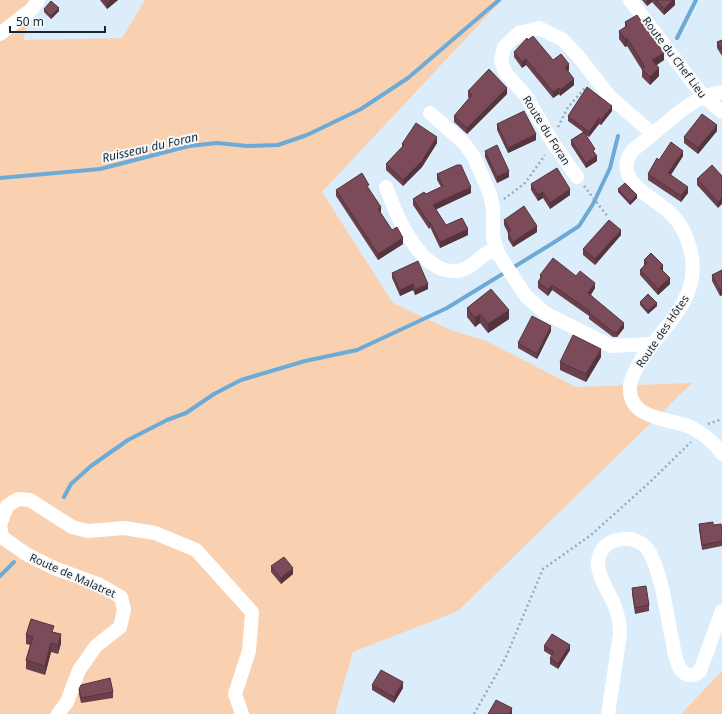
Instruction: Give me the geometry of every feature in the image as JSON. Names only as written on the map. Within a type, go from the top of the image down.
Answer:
[{"type":"street","points":[[0,34],[32,10],[38,0]]},
{"type":"street","name":"Route du Chef Lieu","points":[[630,0],[703,96],[722,112]]},
{"type":"street","name":"Route du Foran","points":[[580,181],[553,142],[526,96],[505,72],[501,62],[504,47],[519,33],[539,28],[562,40],[578,56],[610,97],[653,134]]},
{"type":"street","points":[[703,96],[722,92]]},
{"type":"street","name":"Route des Hôtes","points":[[703,96],[632,151],[628,158],[626,174],[632,182],[679,223],[690,248],[693,263],[693,278],[689,294],[681,308],[652,344],[637,366],[630,387],[632,399],[641,412],[648,416],[690,427],[711,441],[722,454]]},
{"type":"street","points":[[430,113],[464,143],[474,157],[490,194],[493,208],[493,238],[502,260],[526,296],[545,313],[611,346],[652,344]]},
{"type":"street","points":[[386,187],[397,217],[408,235],[431,264],[447,270],[458,271],[472,265],[483,254],[491,252],[502,260]]},
{"type":"street","name":"Route de Malatret","points":[[58,714],[67,702],[79,670],[96,646],[120,627],[124,610],[121,597],[98,584],[54,568],[26,554],[2,537],[0,525],[7,506],[18,499],[30,500],[72,527],[88,531],[124,528],[155,533],[196,550],[252,612],[249,651],[235,694],[242,714]]},
{"type":"street","points":[[608,714],[620,634],[620,621],[601,576],[598,562],[600,553],[606,545],[613,541],[633,539],[643,544],[650,553],[659,581],[676,658],[682,672],[689,676],[696,675],[700,671],[722,611]]},
{"type":"path","points":[[493,208],[525,183],[553,142],[560,123],[568,108],[590,82]]},
{"type":"path","points":[[580,181],[608,217]]},
{"type":"path","points":[[474,714],[505,659],[543,569],[591,535],[650,482],[710,422],[722,419]]},
{"type":"shaded area","points":[[0,0],[35,0],[23,40],[122,38],[145,0],[502,0],[322,192],[393,303],[451,330],[486,341],[576,387],[692,383],[458,611],[353,652],[335,714],[0,714]]},
{"type":"shaded area","points":[[722,671],[722,714],[681,714]]},
{"type":"building","points":[[656,0],[673,0],[664,9]]},
{"type":"building","points":[[51,1],[59,8],[51,16],[44,9]]},
{"type":"building","points":[[637,15],[664,53],[652,60],[659,68],[650,77],[642,69],[645,67],[627,38],[625,39],[619,31],[627,26],[625,22]]},
{"type":"building","points":[[533,36],[553,60],[561,54],[569,64],[565,67],[574,79],[560,90],[559,88],[553,92],[526,59],[522,62],[514,52],[527,38],[528,40]]},
{"type":"building","points":[[722,40],[722,50],[717,42]]},
{"type":"building","points":[[489,69],[507,88],[467,128],[454,116],[472,95],[468,91]]},
{"type":"building","points":[[587,87],[612,106],[601,120],[599,118],[589,132],[568,116]]},
{"type":"building","points":[[524,111],[536,134],[508,148],[497,124]]},
{"type":"building","points":[[702,114],[717,125],[698,148],[684,137]]},
{"type":"building","points":[[416,123],[437,137],[422,161],[403,180],[386,164],[404,145],[402,144]]},
{"type":"building","points":[[584,132],[595,149],[593,151],[597,156],[586,163],[571,140]]},
{"type":"building","points":[[671,142],[683,151],[668,173],[688,187],[681,196],[648,174],[657,158],[659,160]]},
{"type":"building","points":[[497,145],[509,171],[497,177],[485,151]]},
{"type":"building","points":[[457,165],[461,165],[471,187],[433,205],[446,225],[462,218],[468,229],[440,242],[430,222],[429,223],[413,199],[424,192],[426,194],[443,186],[437,174]]},
{"type":"building","points":[[712,165],[722,176],[722,198],[718,202],[697,179]]},
{"type":"building","points":[[557,168],[570,189],[550,203],[543,192],[538,195],[531,184]]},
{"type":"building","points":[[362,173],[369,185],[367,186],[381,207],[378,209],[392,230],[397,227],[403,238],[378,254],[336,190]]},
{"type":"building","points":[[625,183],[637,195],[630,202],[618,189]]},
{"type":"building","points":[[524,206],[537,226],[513,242],[508,233],[511,231],[504,220]]},
{"type":"building","points":[[609,220],[621,230],[595,259],[583,249]]},
{"type":"building","points":[[651,253],[663,265],[660,268],[670,278],[658,289],[640,270],[647,263],[644,260]]},
{"type":"building","points":[[553,258],[576,276],[580,271],[595,283],[588,293],[624,323],[617,332],[613,332],[589,313],[590,311],[552,285],[548,290],[538,282],[542,276],[540,275]]},
{"type":"building","points":[[418,261],[428,284],[415,290],[413,284],[400,290],[392,273]]},
{"type":"building","points":[[722,270],[722,289],[720,290],[712,275]]},
{"type":"building","points":[[491,289],[509,310],[488,324],[480,314],[475,318],[467,308]]},
{"type":"building","points":[[648,294],[657,303],[648,311],[640,302]]},
{"type":"building","points":[[532,316],[551,326],[537,354],[518,343]]},
{"type":"building","points":[[573,335],[601,349],[586,374],[560,362]]},
{"type":"building","points":[[713,522],[713,525],[721,524],[722,541],[702,545],[699,524]]},
{"type":"building","points":[[284,557],[293,568],[281,578],[271,566]]},
{"type":"building","points":[[646,586],[649,605],[635,608],[632,588]]},
{"type":"building","points":[[31,619],[54,626],[52,632],[61,634],[58,645],[51,643],[45,666],[26,660],[33,637],[26,635]]},
{"type":"building","points":[[552,634],[570,645],[558,664],[550,658],[554,652],[544,646]]},
{"type":"building","points":[[381,670],[403,682],[394,697],[372,685]]},
{"type":"building","points":[[110,678],[113,692],[81,698],[79,689],[81,685]]},
{"type":"building","points":[[496,700],[512,708],[509,714],[488,714]]},
{"type":"waterway","name":"Ruisseau du Foran","points":[[0,178],[100,169],[189,146],[217,143],[247,146],[278,145],[307,135],[361,109],[408,78],[499,0]]},
{"type":"waterway","points":[[677,38],[696,0]]},
{"type":"waterway","points":[[64,497],[71,484],[91,466],[128,440],[167,420],[186,413],[214,394],[241,380],[305,361],[357,350],[447,308],[553,243],[579,226],[593,204],[610,168],[618,136]]},
{"type":"waterway","points":[[0,576],[14,562]]}]
